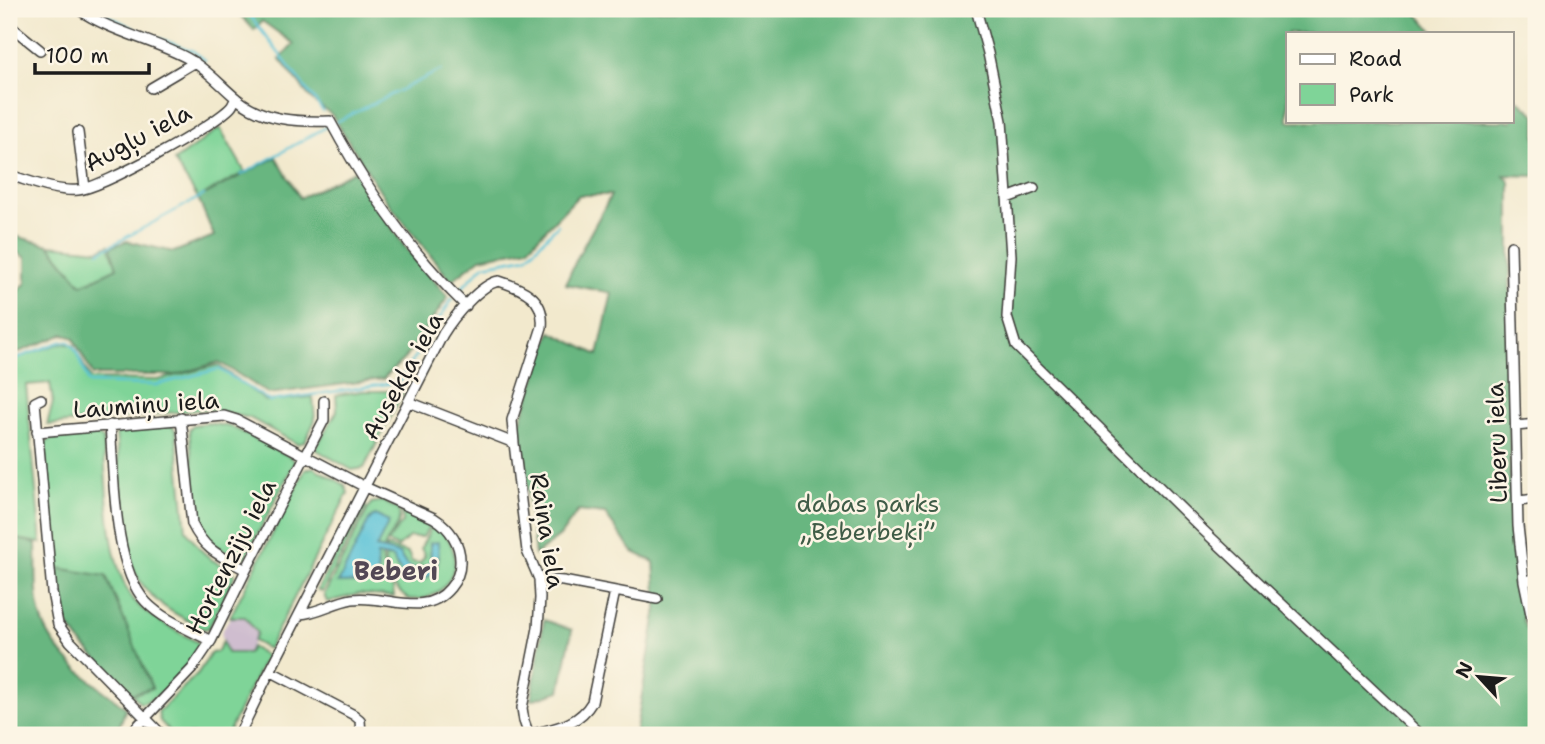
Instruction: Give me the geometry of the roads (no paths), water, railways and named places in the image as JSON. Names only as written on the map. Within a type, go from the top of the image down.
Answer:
[{"type":"street","points":[[78,9],[121,32],[195,62],[236,98],[277,118],[330,121],[373,196],[438,279],[466,306]]},
{"type":"street","points":[[976,9],[1002,121],[1011,256],[1007,317],[1016,346],[1203,530],[1421,735]]},
{"type":"street","points":[[1464,9],[1470,9]]},
{"type":"street","points":[[9,24],[40,50]]},
{"type":"street","points":[[151,88],[195,62]]},
{"type":"street","name":"Augļu iela","points":[[9,175],[59,188],[85,188],[116,177],[192,133],[230,108],[236,98]]},
{"type":"street","points":[[78,132],[85,188]]},
{"type":"street","points":[[1007,198],[1034,188]]},
{"type":"street","name":"Liberu iela","points":[[1511,246],[1518,501],[1524,581],[1536,638]]},
{"type":"street","name":"Ausekļa iela","points":[[239,735],[443,334],[487,286],[499,281],[531,295],[544,314],[512,420],[514,443]]},
{"type":"street","points":[[41,399],[35,402],[37,432],[52,592],[58,624],[70,642],[162,735]]},
{"type":"street","name":"Hortenziju iela","points":[[129,735],[192,669],[211,641],[324,420],[324,401]]},
{"type":"street","name":"Raiņa iela","points":[[409,402],[514,443],[527,551],[538,579],[538,628],[522,708],[529,735]]},
{"type":"street","name":"Laumiņu iela","points":[[37,432],[224,416],[237,420],[444,525],[451,532],[459,553],[460,570],[444,594],[433,601],[421,604],[376,598],[355,599],[314,613],[300,614]]},
{"type":"street","points":[[181,418],[192,524],[208,549],[246,570]]},
{"type":"street","points":[[1516,426],[1536,424]]},
{"type":"street","points":[[110,425],[122,553],[130,578],[146,603],[170,620],[211,641]]},
{"type":"street","points":[[1518,501],[1536,499]]},
{"type":"street","points":[[538,579],[657,599]]},
{"type":"street","points":[[1524,581],[1536,579]]},
{"type":"street","points":[[529,735],[570,724],[587,710],[592,702],[615,591]]},
{"type":"street","points":[[270,671],[354,715],[360,720],[361,735]]},
{"type":"water","points":[[375,515],[389,522],[376,548],[400,554],[409,567],[418,570],[427,566],[431,559],[430,543],[438,542],[438,556],[430,575],[415,580],[406,577],[393,558],[377,555],[378,582],[338,583],[369,520]]},
{"type":"waterway","points":[[94,9],[142,32],[193,51],[205,60]]},
{"type":"waterway","points":[[245,9],[323,111]]},
{"type":"waterway","points":[[336,122],[441,70]]},
{"type":"waterway","points":[[241,175],[328,126]]},
{"type":"waterway","points":[[99,252],[204,195]]},
{"type":"waterway","points":[[458,292],[484,265],[527,257],[558,225]]},
{"type":"waterway","points":[[9,361],[63,341],[69,342],[76,350],[89,383],[156,385],[219,369],[270,401],[399,382],[452,299]]},
{"type":"district","name":"Beberi","points":[[396,571]]},
{"type":"park label","name":"dabas parks „Beberbeķi”","points":[[868,518]]}]
